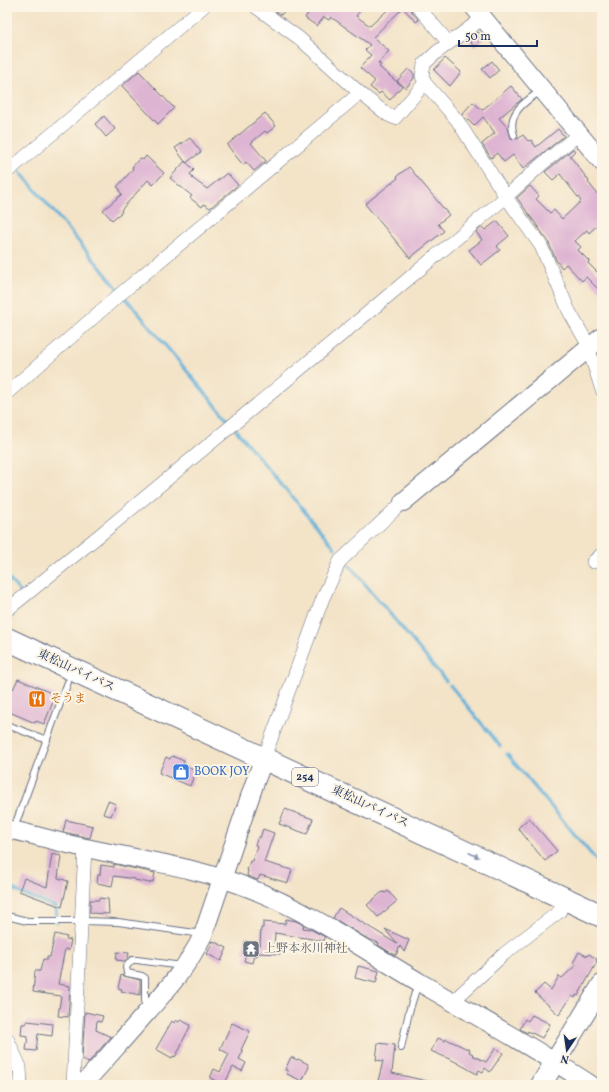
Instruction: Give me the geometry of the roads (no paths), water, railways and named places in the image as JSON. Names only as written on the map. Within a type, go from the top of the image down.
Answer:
[{"type":"highway","name":"東松山バイパス","points":[[7,639],[560,911],[602,930]]},
{"type":"highway","name":"東松山バイパス","points":[[7,654],[68,682],[262,764],[602,916]]},
{"type":"main road","points":[[541,1085],[602,985]]},
{"type":"street","points":[[7,172],[203,7]]},
{"type":"street","points":[[256,7],[298,38],[388,115],[395,118],[425,83]]},
{"type":"street","points":[[418,7],[449,43]]},
{"type":"street","points":[[602,162],[478,13],[449,43],[424,64],[422,76],[425,83],[457,120],[506,197],[541,246],[569,311],[586,341],[602,390]]},
{"type":"street","points":[[7,393],[118,296],[360,92]]},
{"type":"street","points":[[7,610],[102,534],[506,197],[542,164],[579,134]]},
{"type":"street","points":[[82,1085],[186,967],[203,935],[262,764],[323,598],[340,561],[403,502],[602,338]]},
{"type":"street","points":[[10,830],[222,879],[247,887],[283,902],[335,931],[452,1002],[555,1061],[591,1085]]},
{"type":"street","points":[[74,1085],[85,848]]},
{"type":"street","points":[[452,1002],[504,954],[560,911]]},
{"type":"street","points":[[7,1038],[13,1069],[21,1085]]},
{"type":"lane","points":[[514,135],[512,129],[514,114],[525,102],[542,90]]},
{"type":"lane","points":[[10,830],[47,740],[68,682]]},
{"type":"lane","points":[[7,725],[47,740]]},
{"type":"lane","points":[[7,916],[27,922],[82,920],[118,922],[203,935]]},
{"type":"lane","points":[[146,1014],[145,978],[127,973],[126,967],[132,960],[186,967]]},
{"type":"lane","points":[[401,1048],[409,1012],[419,982]]},
{"type":"waterway","points":[[7,157],[12,162]]},
{"type":"waterway","points":[[17,168],[120,291]]},
{"type":"waterway","points":[[124,296],[228,420]]},
{"type":"waterway","points":[[235,429],[335,548]]},
{"type":"waterway","points":[[350,566],[446,681]]},
{"type":"waterway","points":[[7,577],[22,594]]},
{"type":"waterway","points":[[450,685],[500,746]]},
{"type":"waterway","points":[[507,754],[602,867]]},
{"type":"waterway","points":[[7,885],[22,894],[56,907],[57,922]]},
{"type":"place","name":"そうま","points":[[37,699]]},
{"type":"place","name":"BOOK JOY","points":[[181,772]]},
{"type":"place","name":"上野本氷川神社","points":[[251,949]]}]
